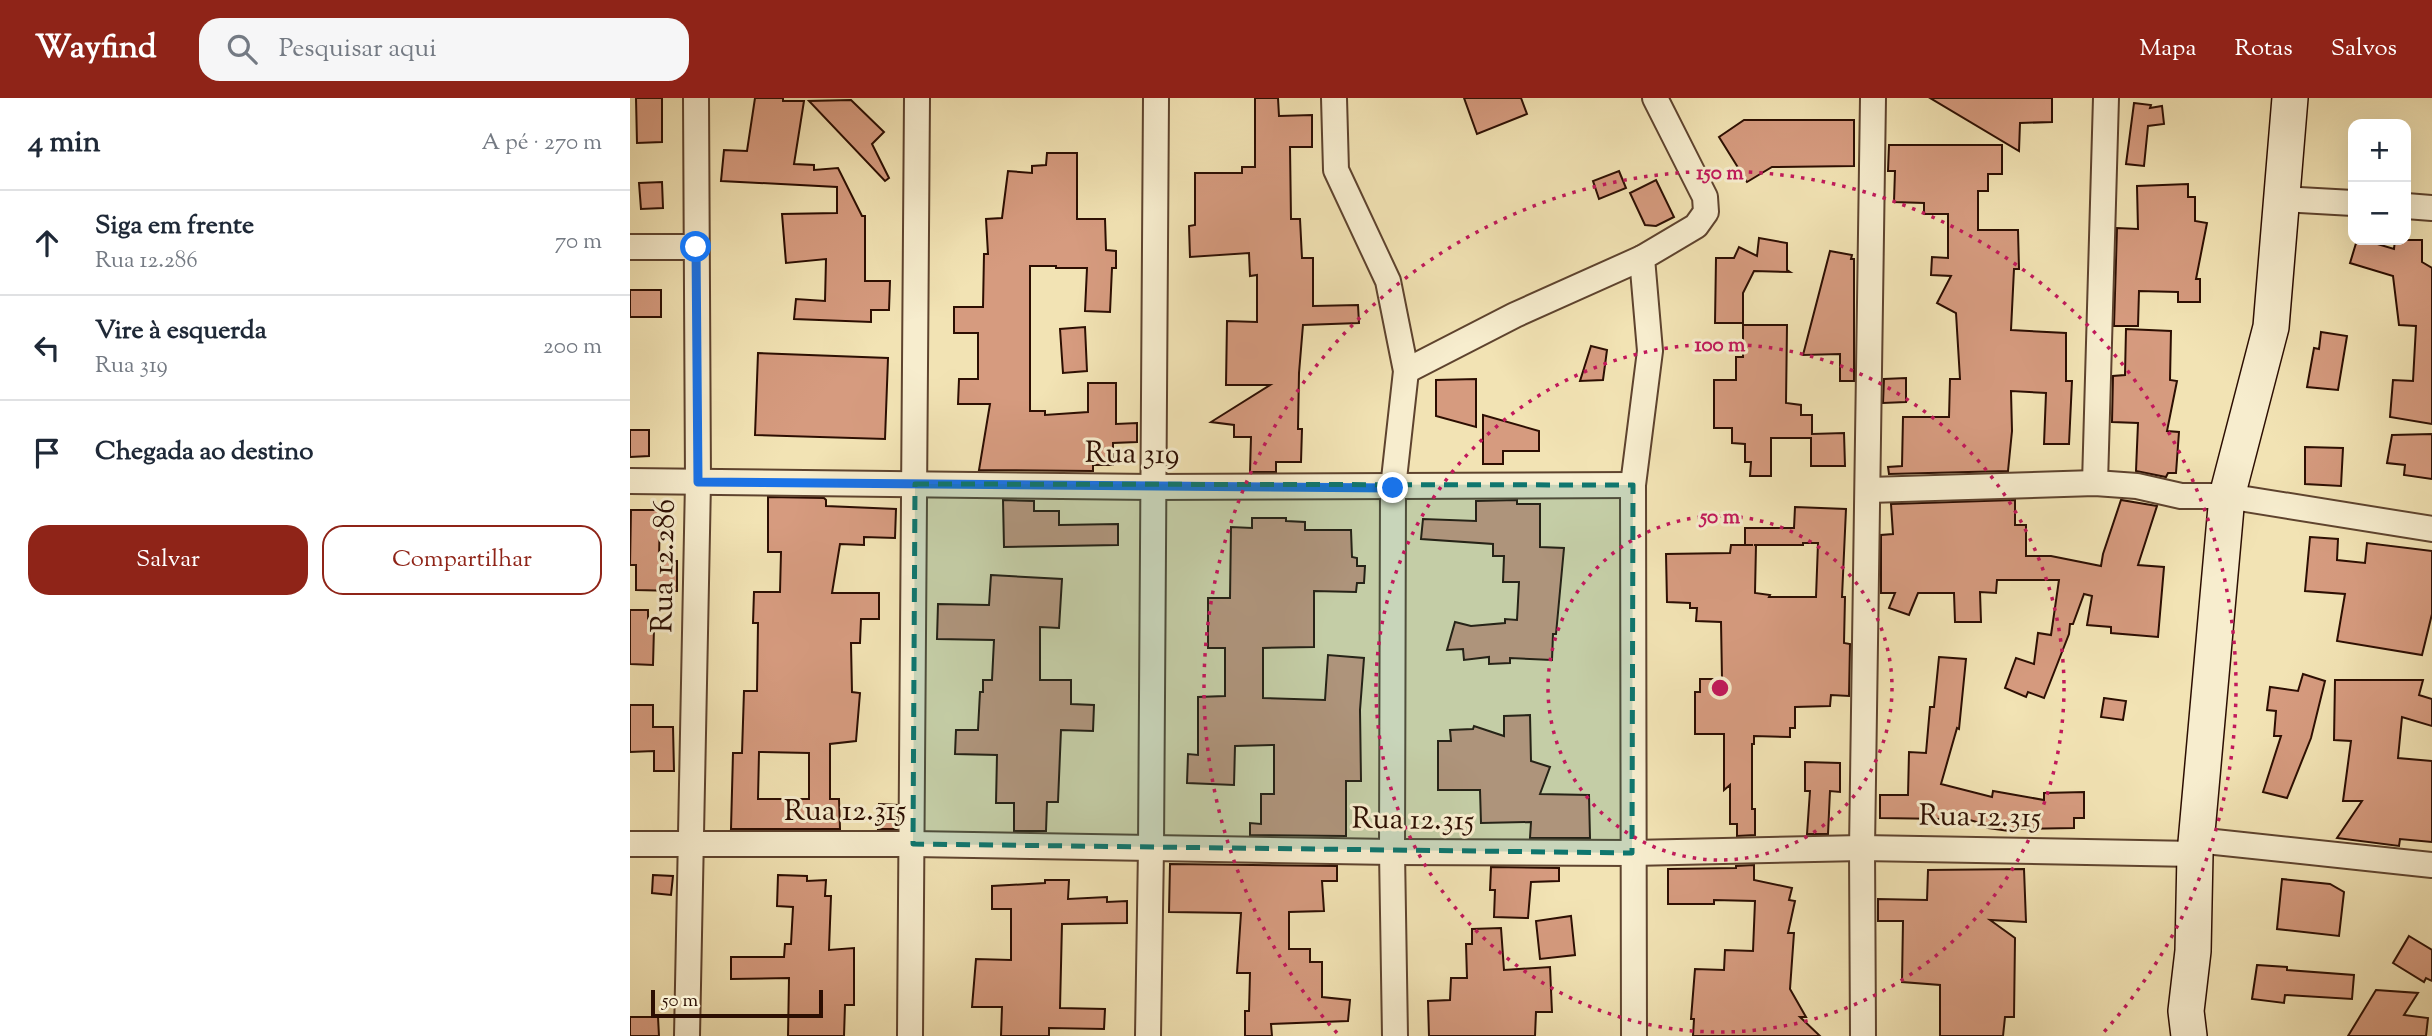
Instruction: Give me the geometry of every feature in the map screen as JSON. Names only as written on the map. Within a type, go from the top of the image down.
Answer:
[{"type":"street","name":"Rua 12.286","points":[[687,1036],[698,482],[696,98]]},
{"type":"street","points":[[910,1036],[916,98]]},
{"type":"street","points":[[1148,1036],[1156,98]]},
{"type":"street","points":[[1334,98],[1336,170],[1388,281],[1406,371],[1393,488],[1392,852],[1395,1036]]},
{"type":"street","points":[[1406,371],[1515,315],[1642,258],[1696,226],[1706,212],[1705,197],[1654,98]]},
{"type":"street","points":[[1863,1036],[1862,848],[1872,98]]},
{"type":"street","points":[[2095,482],[2106,98]]},
{"type":"street","points":[[2189,1036],[2186,1011],[2193,951],[2195,847],[2227,496],[2271,327],[2290,98]]},
{"type":"street","points":[[2280,199],[2348,203]]},
{"type":"street","points":[[2411,206],[2432,208]]},
{"type":"street","points":[[630,247],[696,247]]},
{"type":"street","points":[[1634,1036],[1633,485],[1650,351],[1642,258]]},
{"type":"street","name":"Rua 319","points":[[630,481],[1393,488],[1633,485]]},
{"type":"street","points":[[1868,490],[2095,482],[2137,486],[2181,496],[2227,496],[2432,529]]},
{"type":"street","name":"Rua 12.315","points":[[630,844],[913,844],[1632,853],[1862,848],[2195,847],[2432,865]]},
{"type":"highlighted area","points":[[915,484],[1633,485],[1632,853],[913,844]]},
{"type":"building","points":[[636,98],[662,98],[662,142],[637,143]]},
{"type":"building","points":[[755,98],[804,101],[794,164],[814,165],[814,170],[838,168],[862,216],[865,216],[865,281],[890,281],[889,310],[871,310],[871,322],[794,319],[796,299],[825,301],[826,259],[786,263],[782,214],[837,213],[837,187],[721,181],[724,150],[747,151]]},
{"type":"building","points":[[1255,98],[1278,98],[1279,116],[1312,115],[1312,147],[1290,147],[1291,219],[1300,219],[1302,258],[1313,258],[1313,306],[1358,305],[1359,323],[1303,325],[1298,429],[1302,429],[1301,462],[1276,462],[1276,472],[1250,472],[1251,437],[1234,437],[1234,425],[1211,422],[1270,385],[1226,385],[1227,321],[1257,322],[1257,275],[1250,276],[1249,253],[1190,257],[1189,226],[1195,225],[1195,173],[1242,173],[1242,167],[1255,167]]},
{"type":"building","points":[[1464,98],[1521,98],[1527,114],[1477,134]]},
{"type":"building","points":[[1930,98],[2052,98],[2052,122],[2020,123],[2019,151]]},
{"type":"building","points":[[851,100],[884,132],[872,144],[889,178],[885,181],[809,101]]},
{"type":"building","points":[[2134,103],[2151,105],[2150,108],[2162,106],[2164,124],[2148,126],[2144,166],[2126,164]]},
{"type":"building","points":[[1744,120],[1854,120],[1854,166],[1772,167],[1747,182],[1719,137]]},
{"type":"building","points":[[1889,145],[2002,145],[2002,174],[1988,174],[1988,191],[1978,191],[1978,230],[2018,230],[2019,269],[2014,269],[2011,330],[2066,333],[2066,381],[2072,381],[2069,444],[2044,444],[2046,393],[2011,391],[2012,431],[2008,471],[1889,474],[1888,467],[1902,466],[1903,417],[1949,417],[1950,379],[1960,379],[1956,313],[1937,303],[1951,276],[1931,275],[1932,257],[1948,258],[1948,214],[1924,214],[1924,203],[1894,202],[1895,171],[1888,171]]},
{"type":"building","points":[[1047,153],[1077,153],[1077,219],[1105,219],[1106,250],[1116,251],[1116,268],[1112,268],[1110,312],[1085,311],[1087,268],[1030,266],[1030,411],[1045,411],[1045,415],[1088,412],[1088,383],[1116,383],[1116,424],[1137,423],[1137,442],[1113,443],[1113,465],[1093,465],[1093,471],[979,470],[990,404],[958,404],[959,379],[978,379],[978,333],[954,333],[954,307],[983,307],[984,254],[988,254],[986,219],[1002,218],[1008,171],[1032,173],[1032,166],[1046,165]]},
{"type":"building","points":[[1619,171],[1626,188],[1599,199],[1593,181]]},
{"type":"building","points":[[1656,180],[1674,217],[1656,226],[1645,225],[1630,193]]},
{"type":"building","points":[[662,182],[663,208],[641,209],[639,183]]},
{"type":"building","points":[[2188,184],[2188,197],[2195,197],[2195,221],[2207,223],[2196,279],[2200,279],[2200,302],[2178,302],[2178,292],[2139,291],[2138,326],[2114,326],[2117,228],[2138,229],[2137,186]]},
{"type":"building","points":[[1759,238],[1787,243],[1787,270],[1790,272],[1754,271],[1743,293],[1743,323],[1715,323],[1716,258],[1734,258],[1739,247],[1757,256]]},
{"type":"building","points":[[2411,240],[2422,240],[2422,262],[2432,268],[2432,424],[2390,417],[2393,380],[2413,381],[2416,326],[2399,325],[2393,276],[2350,263],[2355,245],[2381,245],[2394,249],[2394,245],[2411,245]]},
{"type":"building","points":[[1830,251],[1852,255],[1851,259],[1854,259],[1854,381],[1840,381],[1840,354],[1803,355]]},
{"type":"building","points":[[630,290],[661,290],[661,317],[630,317]]},
{"type":"building","points":[[1743,325],[1787,325],[1786,403],[1801,405],[1801,415],[1812,415],[1812,434],[1844,433],[1845,466],[1811,466],[1811,438],[1771,438],[1771,476],[1750,476],[1751,462],[1745,462],[1745,444],[1732,443],[1732,428],[1714,428],[1714,380],[1736,380],[1736,357],[1743,357]]},
{"type":"building","points":[[1085,327],[1087,371],[1063,373],[1060,329]]},
{"type":"building","points":[[2126,329],[2171,331],[2170,380],[2177,381],[2167,431],[2179,432],[2176,473],[2168,473],[2166,477],[2136,471],[2138,423],[2112,422],[2113,376],[2125,375]]},
{"type":"building","points":[[2321,332],[2347,336],[2338,390],[2307,387],[2314,348],[2319,349]]},
{"type":"building","points":[[1591,346],[1607,350],[1603,380],[1580,381]]},
{"type":"building","points":[[758,353],[888,358],[885,439],[755,435]]},
{"type":"building","points":[[1906,378],[1906,402],[1883,403],[1884,379]]},
{"type":"building","points":[[1476,379],[1476,427],[1436,416],[1436,380]]},
{"type":"building","points":[[1483,415],[1539,431],[1539,451],[1503,451],[1503,464],[1483,464]]},
{"type":"building","points":[[630,430],[649,430],[649,456],[630,457]]},
{"type":"building","points":[[2432,434],[2432,479],[2404,475],[2405,465],[2387,463],[2392,435]]},
{"type":"building","points":[[2305,447],[2343,448],[2341,486],[2305,484]]},
{"type":"building","points":[[768,497],[824,498],[826,506],[896,509],[895,538],[864,537],[864,545],[840,544],[832,593],[879,593],[879,619],[861,619],[860,643],[851,643],[852,692],[860,693],[856,741],[830,744],[830,799],[839,799],[840,829],[731,829],[733,753],[742,753],[744,691],[757,691],[758,623],[753,623],[754,592],[780,592],[781,552],[768,552]],"holes":[[[759,752],[809,753],[809,799],[758,799]]]},
{"type":"building","points":[[1003,500],[1034,501],[1034,511],[1059,511],[1059,525],[1118,524],[1118,545],[1004,547]]},
{"type":"building","points":[[1517,500],[1517,504],[1540,504],[1540,547],[1564,548],[1552,660],[1510,658],[1510,663],[1489,664],[1489,657],[1464,660],[1463,649],[1447,650],[1455,622],[1471,626],[1505,623],[1505,619],[1517,620],[1519,582],[1503,582],[1504,556],[1493,556],[1493,544],[1421,539],[1423,519],[1476,521],[1476,501]]},
{"type":"building","points":[[2015,500],[2015,525],[2026,525],[2026,556],[2051,556],[2101,566],[2121,500],[2157,506],[2138,565],[2164,567],[2158,637],[2111,633],[2111,627],[2087,625],[2092,596],[2084,594],[2073,624],[2070,624],[2069,634],[2044,698],[2028,692],[2026,697],[2005,688],[2016,658],[2034,664],[2038,633],[2051,635],[2059,580],[1997,580],[1996,593],[1980,592],[1981,622],[1955,622],[1954,593],[1918,593],[1909,615],[1889,608],[1895,593],[1881,593],[1881,535],[1893,534],[1891,504]]},
{"type":"building","points":[[1795,507],[1846,509],[1842,597],[1845,597],[1844,643],[1850,644],[1849,696],[1831,695],[1830,706],[1795,707],[1795,728],[1790,728],[1790,737],[1754,736],[1752,809],[1755,809],[1755,835],[1737,836],[1737,824],[1730,824],[1730,785],[1724,790],[1724,734],[1695,734],[1695,692],[1700,692],[1700,679],[1722,679],[1721,622],[1696,621],[1697,608],[1690,608],[1690,603],[1667,602],[1666,554],[1730,553],[1731,545],[1745,545],[1745,528],[1794,528]],"holes":[[[1818,543],[1816,597],[1769,597],[1770,595],[1755,593],[1756,545]]]},
{"type":"building","points":[[631,510],[660,510],[659,561],[677,561],[677,591],[636,590],[636,565],[630,565]]},
{"type":"building","points":[[1252,518],[1286,518],[1286,521],[1305,522],[1305,530],[1351,530],[1352,557],[1357,558],[1357,566],[1365,566],[1364,583],[1357,583],[1356,592],[1314,591],[1314,647],[1263,648],[1263,698],[1325,700],[1328,655],[1364,658],[1360,710],[1361,781],[1346,781],[1346,836],[1250,835],[1250,823],[1261,824],[1261,794],[1274,794],[1274,745],[1235,746],[1234,785],[1187,783],[1188,754],[1198,755],[1198,697],[1225,696],[1225,648],[1208,648],[1208,598],[1230,598],[1231,527],[1252,528]]},
{"type":"building","points":[[2310,537],[2338,539],[2337,560],[2365,563],[2367,543],[2432,551],[2432,614],[2422,655],[2337,641],[2345,594],[2305,591]]},
{"type":"building","points":[[991,575],[1062,579],[1059,628],[1040,627],[1040,680],[1071,680],[1071,704],[1094,705],[1093,731],[1061,730],[1058,802],[1047,802],[1046,831],[1014,831],[1014,803],[996,803],[997,755],[955,754],[956,730],[978,730],[983,680],[992,680],[994,640],[937,639],[938,604],[989,605]]},
{"type":"building","points":[[630,610],[648,610],[648,628],[654,628],[653,665],[630,664]]},
{"type":"building","points":[[1939,657],[1966,659],[1959,729],[1957,728],[1941,784],[1992,797],[1993,791],[2044,800],[2044,793],[2084,792],[2084,818],[2074,818],[2074,828],[2020,829],[2016,832],[1987,828],[1987,825],[1946,813],[1945,819],[1880,818],[1880,795],[1908,795],[1909,752],[1926,753],[1930,707],[1934,707]]},
{"type":"building","points":[[2303,674],[2325,681],[2311,738],[2287,798],[2263,792],[2281,736],[2274,736],[2276,711],[2267,710],[2270,687],[2298,691]]},
{"type":"building","points":[[2335,680],[2423,680],[2419,695],[2432,699],[2432,726],[2402,717],[2398,758],[2432,761],[2432,842],[2400,839],[2399,846],[2337,838],[2362,801],[2343,801],[2351,741],[2334,740]]},
{"type":"building","points":[[2104,698],[2126,701],[2123,720],[2101,717]]},
{"type":"building","points":[[630,705],[653,705],[653,727],[673,727],[674,771],[654,771],[654,751],[630,752]]},
{"type":"building","points":[[1530,715],[1531,761],[1550,767],[1540,794],[1589,795],[1590,838],[1530,838],[1531,822],[1481,823],[1480,790],[1438,790],[1438,741],[1451,741],[1450,730],[1473,729],[1474,726],[1504,736],[1504,716]]},
{"type":"building","points":[[1805,762],[1840,763],[1840,792],[1830,791],[1828,834],[1807,834],[1810,791],[1805,791]]},
{"type":"building","points":[[879,804],[897,805],[897,829],[878,829]]},
{"type":"building","points":[[1170,864],[1337,866],[1337,881],[1322,881],[1324,911],[1289,912],[1289,949],[1310,949],[1310,962],[1322,962],[1322,997],[1350,1000],[1348,1021],[1271,1024],[1272,1036],[1245,1036],[1250,973],[1237,973],[1241,913],[1169,912]]},
{"type":"building","points":[[1754,865],[1754,880],[1792,888],[1789,900],[1795,901],[1788,933],[1794,933],[1790,989],[1806,1017],[1800,1017],[1820,1036],[1693,1036],[1694,1019],[1691,1019],[1695,969],[1724,970],[1725,950],[1753,951],[1755,901],[1714,900],[1714,904],[1668,904],[1668,869],[1736,868]]},
{"type":"building","points":[[1491,867],[1559,868],[1559,881],[1531,882],[1528,918],[1494,917],[1495,890],[1490,890]]},
{"type":"building","points":[[2024,869],[2026,922],[1990,920],[2015,938],[2014,1017],[2005,1017],[2003,1036],[1940,1036],[1940,985],[1902,982],[1903,921],[1878,921],[1878,899],[1927,900],[1928,870]]},
{"type":"building","points":[[653,875],[673,876],[671,895],[652,893]]},
{"type":"building","points":[[778,875],[807,876],[807,881],[826,880],[825,896],[831,896],[829,950],[854,948],[854,1005],[845,1005],[844,1036],[788,1036],[789,978],[731,979],[731,957],[784,957],[785,944],[791,944],[793,907],[777,906]]},
{"type":"building","points":[[2282,879],[2330,884],[2344,892],[2339,936],[2277,929]]},
{"type":"building","points":[[1045,880],[1069,880],[1068,899],[1107,897],[1107,902],[1127,901],[1127,923],[1062,924],[1060,1008],[1105,1009],[1104,1029],[1049,1028],[1049,1036],[1001,1036],[1002,1007],[972,1007],[976,959],[1011,960],[1011,909],[992,909],[992,886],[1045,883]]},
{"type":"building","points":[[1571,916],[1575,955],[1540,959],[1536,921]]},
{"type":"building","points":[[1501,928],[1504,970],[1550,967],[1552,1012],[1536,1012],[1535,1036],[1429,1036],[1428,1001],[1450,1000],[1451,978],[1467,978],[1466,944],[1472,944],[1472,929]]},
{"type":"building","points":[[2409,936],[2432,950],[2432,981],[2426,978],[2424,982],[2393,963]]},
{"type":"building","points":[[2257,965],[2354,975],[2352,999],[2285,995],[2284,1003],[2252,999]]},
{"type":"building","points":[[2376,990],[2418,993],[2404,1015],[2428,1018],[2426,1036],[2348,1036]]},
{"type":"building","points":[[630,1017],[658,1017],[659,1036],[630,1036]]},
{"type":"route","points":[[696,247],[698,482],[1393,488]]}]
